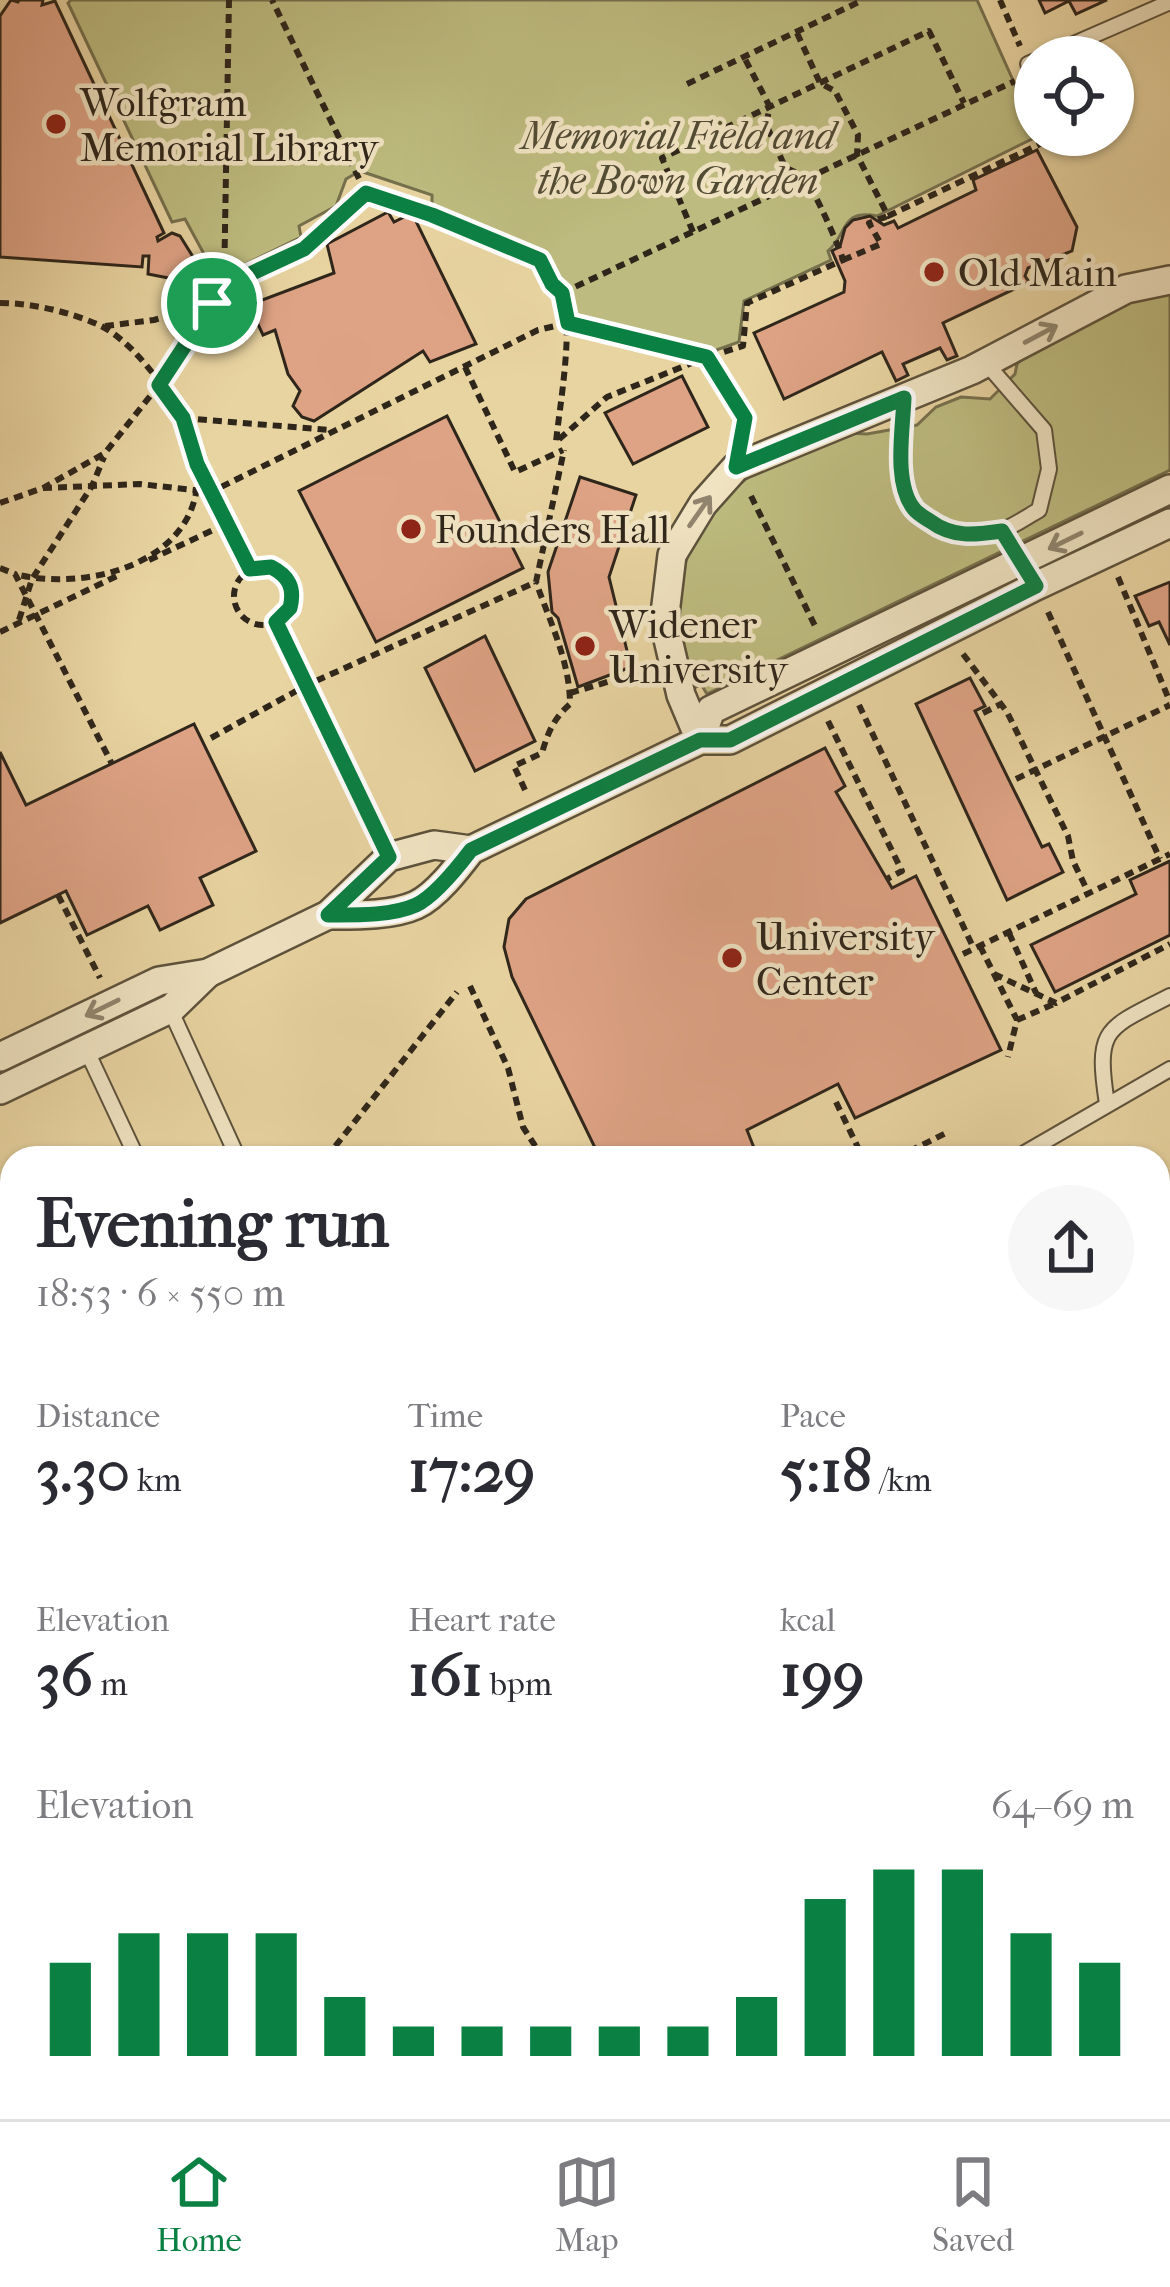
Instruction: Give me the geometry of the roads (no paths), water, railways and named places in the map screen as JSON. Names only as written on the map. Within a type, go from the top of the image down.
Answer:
[{"type":"street","points":[[700,740],[681,695],[664,622],[672,555],[703,504],[736,467],[986,363],[1126,289],[1170,280]]},
{"type":"street","points":[[700,740],[710,710],[1170,489]]},
{"type":"street","points":[[328,915],[371,914],[417,905],[471,850],[700,740],[730,740],[1170,524]]},
{"type":"street","points":[[0,1058],[159,981],[208,973],[328,915],[389,857],[434,845],[471,850]]},
{"type":"street","points":[[0,1090],[170,1009],[208,973]]},
{"type":"lane","points":[[1092,36],[1170,2]]},
{"type":"lane","points":[[904,398],[900,449],[904,488],[914,510],[937,526],[968,537],[1002,531],[1039,510],[1049,469],[1044,430],[986,363]]},
{"type":"lane","points":[[1107,1104],[1102,1050],[1114,1025],[1170,996]]},
{"type":"lane","points":[[170,1009],[233,1146]]},
{"type":"lane","points":[[86,1049],[131,1146]]},
{"type":"lane","points":[[1036,1146],[1170,1069]]},
{"type":"place","name":"Wolfgram Memorial Library","points":[[56,124]]},
{"type":"place","name":"Old Main","points":[[934,272]]},
{"type":"place","name":"Founders Hall","points":[[411,529]]},
{"type":"place","name":"Widener University","points":[[585,646]]},
{"type":"place","name":"University Center","points":[[732,958]]},
{"type":"park label","name":"Memorial Field and the Bown Garden","points":[[678,158]]}]
